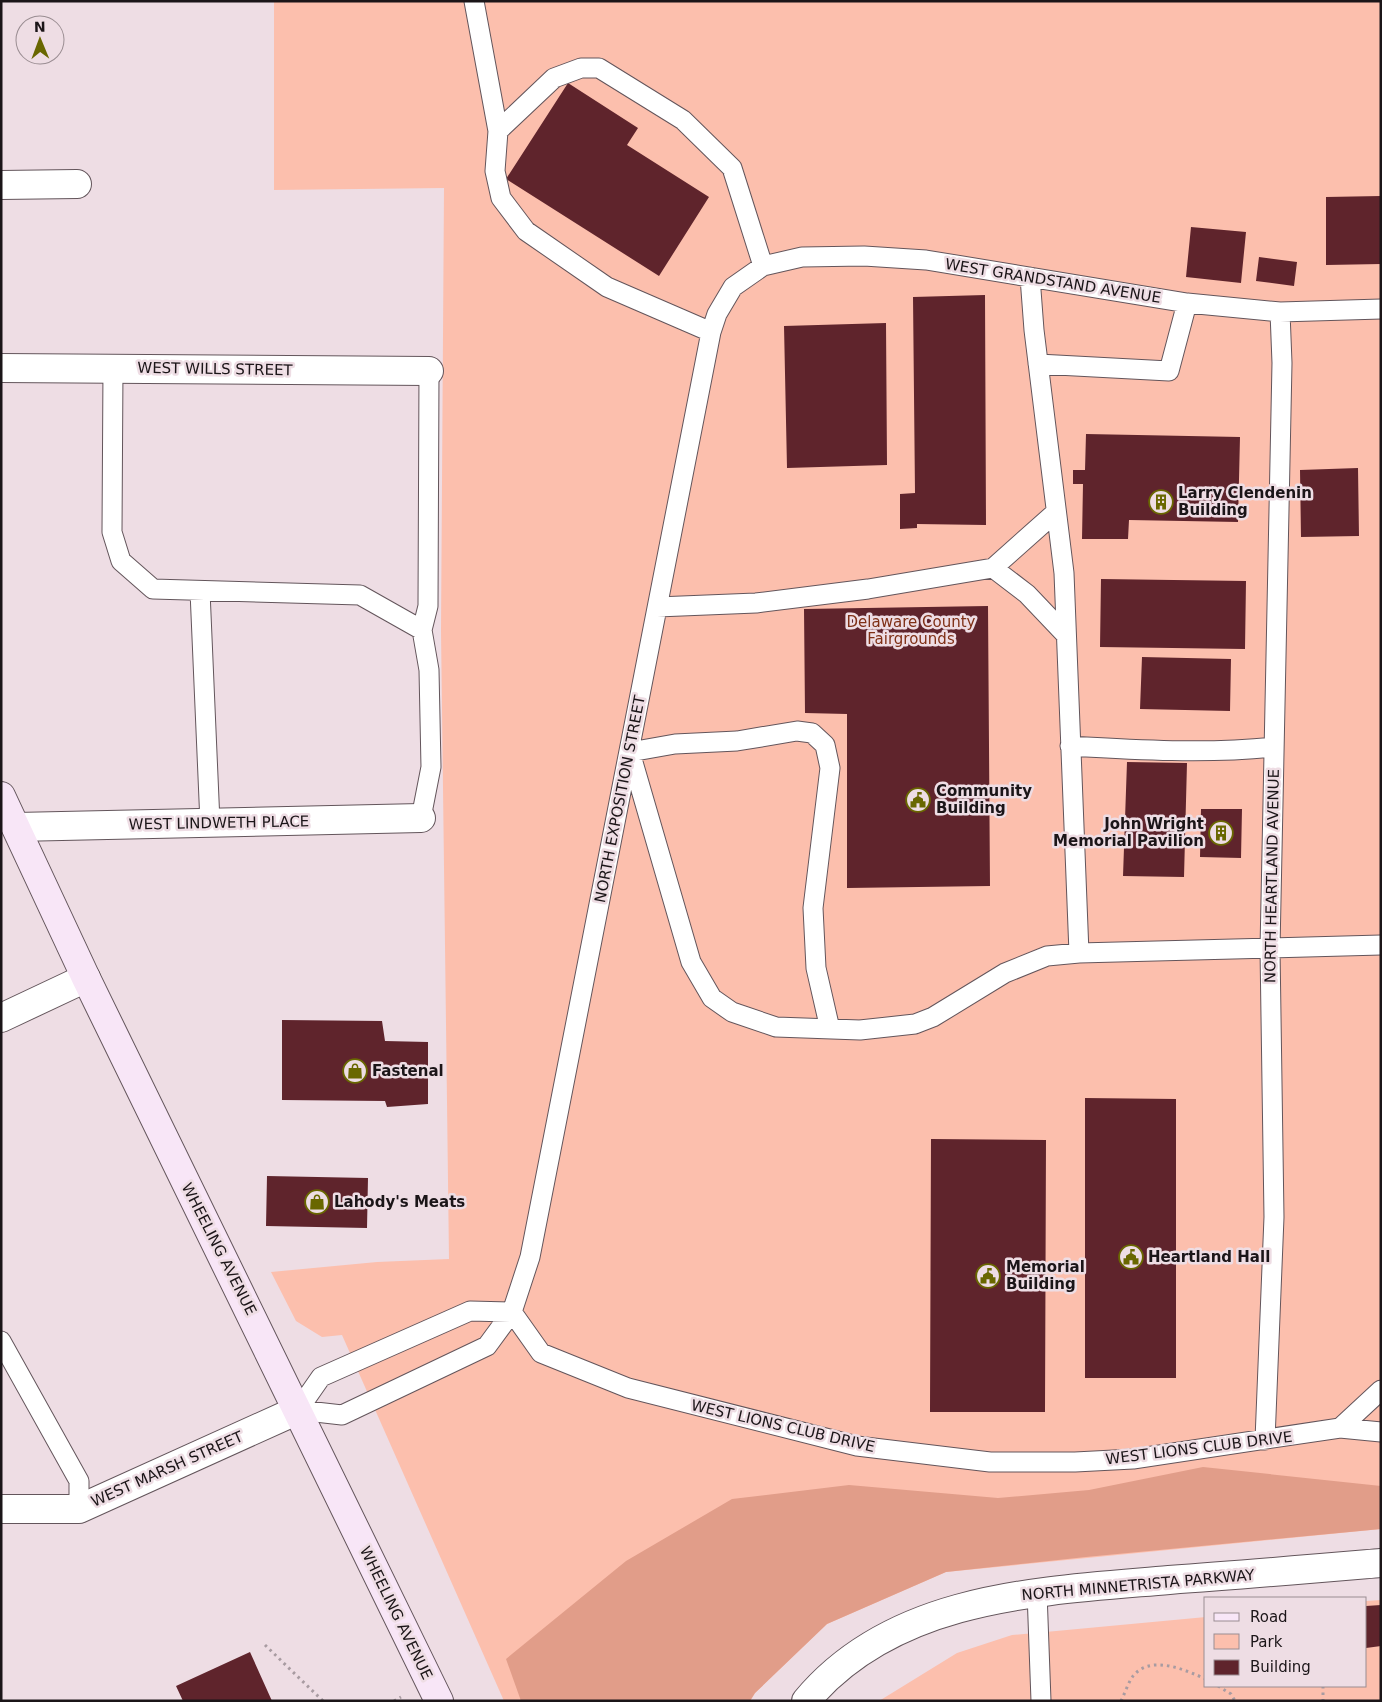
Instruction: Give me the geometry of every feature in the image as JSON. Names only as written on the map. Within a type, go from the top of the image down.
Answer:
[{"type":"main road","name":"WHEELING AVENUE","points":[[1,796],[86,978],[439,1701]]},
{"type":"street","points":[[1,185],[78,184]]},
{"type":"street","name":"WEST WILLS STREET","points":[[1,368],[429,371]]},
{"type":"street","name":"WEST LINDWETH PLACE","points":[[16,827],[421,818]]},
{"type":"street","points":[[1,1018],[86,978]]},
{"type":"street","name":"WEST MARSH STREET","points":[[1,1509],[79,1509],[298,1410]]},
{"type":"street","name":"NORTH MINNETRISTA PARKWAY","points":[[806,1701],[815,1689],[856,1655],[885,1636],[922,1619],[955,1609],[1037,1592],[1381,1563]]},
{"type":"lane","points":[[474,1],[498,131],[495,171],[501,198],[526,231],[607,287],[711,332]]},
{"type":"lane","points":[[498,131],[554,78],[581,68],[599,68],[683,120],[732,168],[763,266]]},
{"type":"lane","name":"WEST GRANDSTAND AVENUE","points":[[733,287],[763,266],[802,257],[864,256],[926,260],[1188,303],[1280,312],[1381,309]]},
{"type":"lane","points":[[1030,277],[1038,364],[1064,573],[1079,952]]},
{"type":"lane","name":"NORTH EXPOSITION STREET","points":[[512,1312],[530,1257],[711,332],[716,314],[733,287]]},
{"type":"lane","points":[[1038,364],[1169,371],[1188,303]]},
{"type":"lane","name":"NORTH HEARTLAND AVENUE","points":[[1265,1440],[1274,1217],[1270,949],[1282,364],[1280,312]]},
{"type":"lane","points":[[113,368],[112,532],[122,561],[153,588],[360,595],[422,630]]},
{"type":"lane","points":[[421,818],[431,767],[429,670],[422,630],[428,606],[429,371]]},
{"type":"lane","points":[[656,607],[756,603],[868,589],[993,568],[1056,512]]},
{"type":"lane","points":[[993,568],[1027,594],[1066,635]]},
{"type":"lane","points":[[200,591],[210,823]]},
{"type":"lane","points":[[830,1029],[816,968],[813,908],[830,768],[825,745],[812,733],[798,731],[737,741],[675,744],[630,752],[691,962],[712,998],[732,1012],[776,1028],[860,1030],[915,1024],[933,1017],[1005,973],[1047,956],[1079,952],[1381,945]]},
{"type":"lane","points":[[1070,746],[1162,750],[1244,750],[1274,747]]},
{"type":"lane","points":[[470,1311],[512,1312],[487,1346],[342,1415],[298,1410],[321,1378],[470,1311]]},
{"type":"lane","name":"WEST LIONS CLUB DRIVE","points":[[512,1312],[541,1353],[628,1388],[857,1446],[990,1462],[1075,1462],[1133,1459],[1340,1428],[1381,1432]]},
{"type":"lane","points":[[1,1341],[80,1481],[79,1509]]},
{"type":"lane","points":[[1340,1428],[1381,1390]]},
{"type":"lane","points":[[1037,1592],[1041,1701]]},
{"type":"path","points":[[265,1645],[323,1701]]},
{"type":"path","points":[[1121,1701],[1134,1676],[1147,1667],[1164,1665],[1204,1678]]},
{"type":"path","points":[[1220,1687],[1231,1694],[1235,1701]]},
{"type":"path","points":[[1323,1687],[1323,1701]]},
{"type":"path","points":[[394,1701],[401,1697]]},
{"type":"green space","name":"Delaware County Fairgrounds","points":[[274,1],[1381,1],[1381,1529],[946,1572],[827,1624],[755,1693],[750,1701],[504,1701],[342,1335],[322,1337],[296,1321],[271,1272],[377,1262],[449,1259],[441,631],[444,188],[274,190]]},
{"type":"green space","points":[[1381,1600],[1381,1701],[879,1701],[957,1653],[1012,1635],[1204,1617],[1204,1687],[1367,1687],[1367,1601]]},
{"type":"shaded area","points":[[1203,1467],[1381,1486],[1381,1529],[946,1572],[827,1624],[755,1693],[750,1701],[521,1701],[506,1659],[626,1561],[732,1499],[849,1485],[998,1498],[1089,1490]]},
{"type":"building","points":[[568,83],[638,128],[627,145],[709,197],[659,276],[506,179]]},
{"type":"building","points":[[1381,196],[1381,264],[1326,265],[1326,197]]},
{"type":"building","points":[[1191,227],[1246,232],[1241,283],[1186,277]]},
{"type":"building","points":[[1259,257],[1297,262],[1294,286],[1256,281]]},
{"type":"building","points":[[985,295],[986,525],[917,524],[917,528],[900,529],[900,494],[915,493],[913,297]]},
{"type":"building","points":[[886,323],[887,465],[787,468],[784,326]]},
{"type":"building","name":"Larry Clendenin Building","points":[[1086,434],[1240,437],[1238,522],[1129,520],[1128,539],[1082,539],[1083,484],[1073,484],[1073,470],[1085,470]]},
{"type":"building","points":[[1358,468],[1359,536],[1301,537],[1300,470]]},
{"type":"building","points":[[1101,579],[1246,581],[1245,649],[1100,647]]},
{"type":"building","name":"Community Building","points":[[988,606],[990,886],[847,888],[847,714],[805,713],[804,609]]},
{"type":"building","points":[[1142,657],[1231,659],[1230,711],[1140,709]]},
{"type":"building","points":[[1127,762],[1187,763],[1184,877],[1123,876]]},
{"type":"building","name":"John Wright Memorial Pavilion","points":[[1201,809],[1242,809],[1241,858],[1200,857]]},
{"type":"building","name":"Fastenal","points":[[282,1020],[382,1021],[385,1041],[428,1042],[428,1104],[387,1107],[385,1101],[282,1100]]},
{"type":"building","name":"Heartland Hall","points":[[1085,1098],[1176,1099],[1176,1378],[1085,1378]]},
{"type":"building","name":"Memorial Building","points":[[931,1139],[1046,1140],[1045,1412],[930,1412]]},
{"type":"building","name":"Lahody's Meats","points":[[267,1176],[368,1178],[367,1228],[266,1226]]},
{"type":"building","points":[[1381,1605],[1381,1646],[1367,1648],[1367,1606]]},
{"type":"building","points":[[250,1652],[272,1701],[183,1701],[176,1686]]},
{"type":"place","name":"Larry Clendenin Building","points":[[1161,502]]},
{"type":"place","name":"Community Building","points":[[918,800]]},
{"type":"place","name":"John Wright Memorial Pavilion","points":[[1221,833]]},
{"type":"place","name":"Fastenal","points":[[355,1071]]},
{"type":"place","name":"Lahody's Meats","points":[[317,1202]]},
{"type":"place","name":"Heartland Hall","points":[[1131,1257]]},
{"type":"place","name":"Memorial Building","points":[[988,1276]]}]
